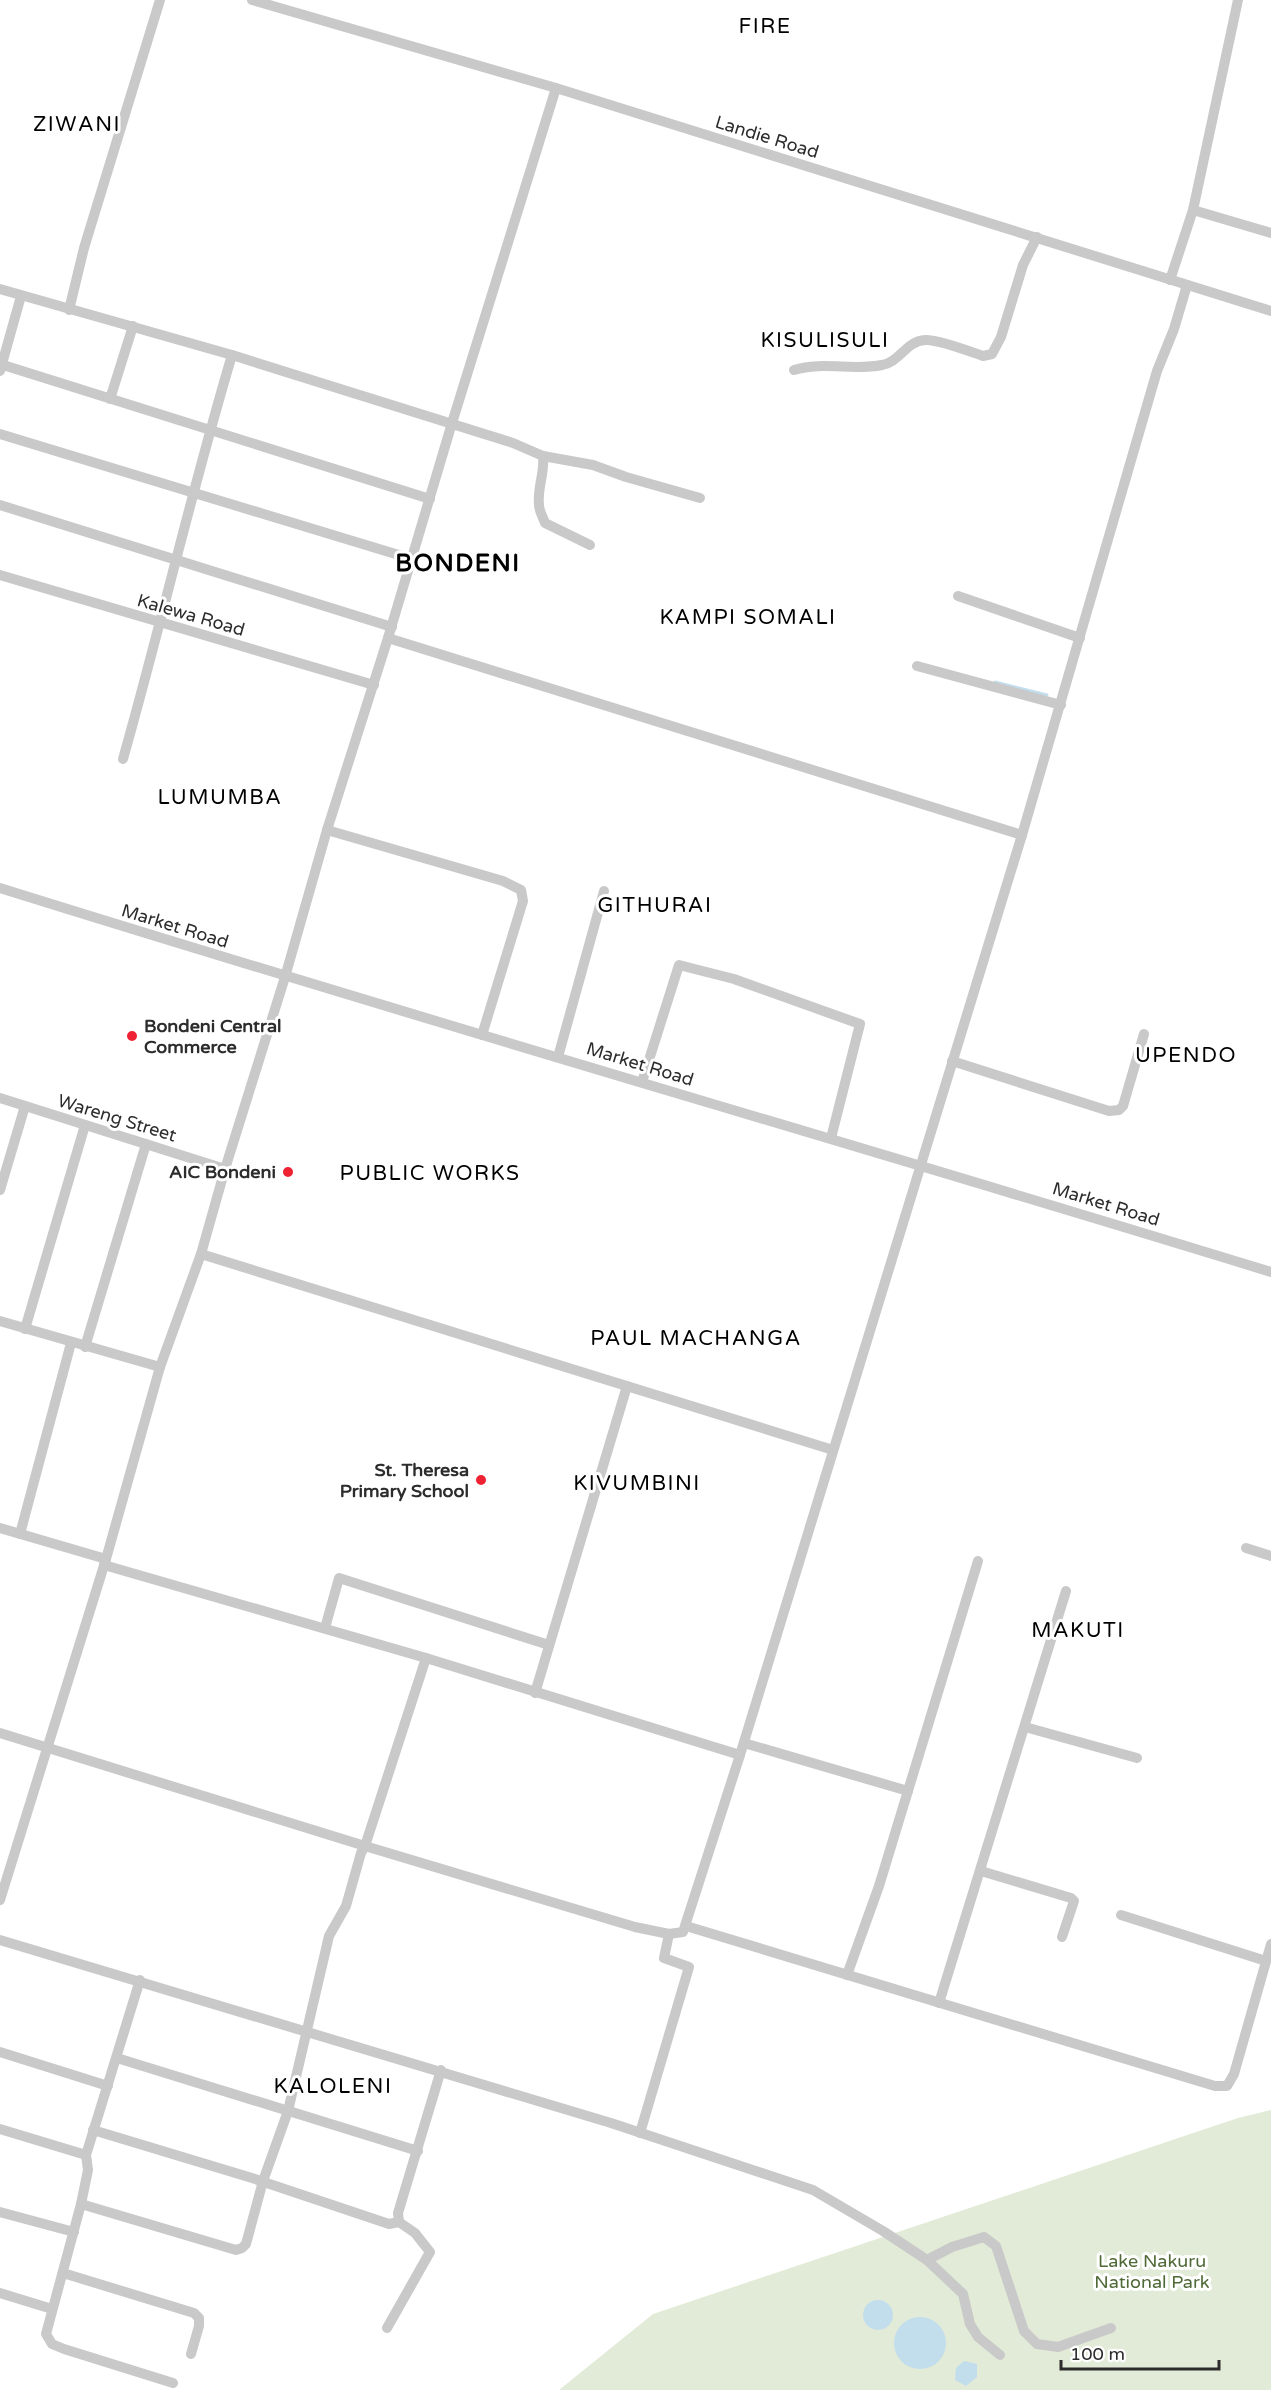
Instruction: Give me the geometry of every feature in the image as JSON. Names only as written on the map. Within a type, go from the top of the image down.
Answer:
[{"type":"street","points":[[69,310],[84,248],[160,0]]},
{"type":"street","name":"Landie Road","points":[[252,0],[555,88],[1271,311]]},
{"type":"street","points":[[1170,280],[1193,210],[1238,0]]},
{"type":"street","points":[[0,1900],[105,1562],[160,1367],[201,1254],[327,830],[390,633],[555,88]]},
{"type":"street","points":[[1193,210],[1271,233]]},
{"type":"street","points":[[794,370],[818,365],[884,365],[895,359],[909,345],[925,340],[983,356],[992,354],[1002,337],[1023,265],[1037,237]]},
{"type":"street","points":[[0,1733],[362,1853],[635,1927],[669,1934],[683,1932],[744,1743],[1022,835],[1157,371],[1174,329],[1187,285]]},
{"type":"street","points":[[0,290],[232,355],[513,442],[543,456],[593,465],[700,498]]},
{"type":"street","points":[[21,296],[1,367],[430,498]]},
{"type":"street","points":[[110,399],[133,326]]},
{"type":"street","points":[[123,759],[232,355]]},
{"type":"street","points":[[0,434],[412,559]]},
{"type":"street","points":[[543,456],[545,468],[539,506],[546,523],[590,545]]},
{"type":"street","points":[[0,505],[177,559],[390,633],[1022,835]]},
{"type":"street","name":"Kalewa Road","points":[[0,575],[374,685]]},
{"type":"street","points":[[958,596],[1080,638]]},
{"type":"street","points":[[917,666],[1061,705]]},
{"type":"street","points":[[327,830],[503,881],[521,890],[523,902],[482,1035]]},
{"type":"street","name":"Market Road","points":[[0,888],[285,977],[831,1138],[1271,1272]]},
{"type":"street","points":[[558,1057],[604,891]]},
{"type":"street","points":[[642,1082],[679,965],[734,979],[860,1024],[831,1138]]},
{"type":"street","points":[[952,1061],[1109,1111],[1119,1110],[1123,1106],[1143,1034]]},
{"type":"street","name":"Wareng Street","points":[[0,1098],[225,1169]]},
{"type":"street","points":[[0,1190],[25,1106]]},
{"type":"street","points":[[25,1329],[85,1125]]},
{"type":"street","points":[[85,1347],[146,1144]]},
{"type":"street","points":[[201,1254],[833,1449]]},
{"type":"street","points":[[0,1321],[160,1367]]},
{"type":"street","points":[[20,1534],[71,1343]]},
{"type":"street","points":[[535,1693],[627,1386]]},
{"type":"street","points":[[0,1528],[740,1755]]},
{"type":"street","points":[[1246,1548],[1271,1556]]},
{"type":"street","points":[[847,1975],[879,1886],[978,1561]]},
{"type":"street","points":[[325,1628],[339,1578],[549,1645]]},
{"type":"street","points":[[939,2003],[1066,1591]]},
{"type":"street","points":[[81,2204],[236,2250],[246,2244],[263,2181],[288,2111],[329,1936],[346,1906],[426,1658]]},
{"type":"street","points":[[1025,1727],[1137,1758]]},
{"type":"street","points":[[744,1743],[908,1791]]},
{"type":"street","points":[[981,1871],[1071,1898],[1074,1901],[1062,1937]]},
{"type":"street","points":[[1121,1915],[1266,1961]]},
{"type":"street","points":[[686,1926],[1215,2086],[1227,2086],[1237,2064],[1271,1944]]},
{"type":"street","points":[[640,2133],[690,1967],[666,1952],[669,1934]]},
{"type":"street","points":[[0,1940],[140,1980],[307,2033],[441,2070],[813,2190],[927,2260],[963,2294],[970,2324],[978,2337],[999,2355]]},
{"type":"street","points":[[140,1980],[93,2130],[87,2155],[88,2170],[81,2204],[46,2334],[52,2344],[173,2383]]},
{"type":"street","points":[[0,2052],[108,2086]]},
{"type":"street","points":[[117,2058],[418,2151]]},
{"type":"street","points":[[399,2222],[398,2213],[441,2070]]},
{"type":"street","points":[[0,2129],[87,2155]]},
{"type":"street","points":[[93,2130],[263,2181],[388,2224],[399,2222],[415,2233],[430,2252],[387,2328]]},
{"type":"street","points":[[0,2212],[74,2232]]},
{"type":"street","points":[[927,2260],[952,2247],[984,2237],[996,2246],[1024,2331],[1037,2344],[1058,2347],[1111,2328]]},
{"type":"street","points":[[63,2273],[194,2313],[199,2318],[199,2326],[191,2354]]},
{"type":"street","points":[[0,2293],[52,2309]]},
{"type":"green space","name":"Lake Nakuru National Park","points":[[1271,2110],[1271,2390],[559,2390],[653,2314],[1238,2118]]},
{"type":"water","points":[[878,2300],[889,2304],[893,2315],[889,2326],[878,2330],[867,2326],[863,2315],[867,2304]]},
{"type":"water","points":[[920,2317],[930,2319],[938,2325],[944,2333],[946,2343],[944,2353],[938,2361],[930,2367],[920,2369],[910,2367],[902,2361],[896,2353],[894,2343],[896,2333],[902,2325],[910,2319]]},
{"type":"water","points":[[964,2361],[977,2364],[977,2377],[966,2386],[955,2380],[956,2368]]},
{"type":"waterway","points":[[995,682],[1047,695]]},
{"type":"place","name":"Bondeni Central Commerce","points":[[132,1036]]},
{"type":"place","name":"AIC Bondeni","points":[[288,1172]]},
{"type":"place","name":"St. Theresa Primary School","points":[[481,1480]]},
{"type":"district","name":"FIRE","points":[[765,26]]},
{"type":"district","name":"ZIWANI","points":[[77,124]]},
{"type":"district","name":"KISULISULI","points":[[825,340]]},
{"type":"district","name":"BONDENI","points":[[458,563]]},
{"type":"district","name":"KAMPI SOMALI","points":[[748,617]]},
{"type":"district","name":"LUMUMBA","points":[[220,797]]},
{"type":"district","name":"GITHURAI","points":[[655,905]]},
{"type":"district","name":"UPENDO","points":[[1186,1055]]},
{"type":"district","name":"PUBLIC WORKS","points":[[430,1173]]},
{"type":"district","name":"PAUL MACHANGA","points":[[696,1338]]},
{"type":"district","name":"KIVUMBINI","points":[[637,1483]]},
{"type":"district","name":"MAKUTI","points":[[1078,1630]]},
{"type":"district","name":"KALOLENI","points":[[333,2086]]}]
